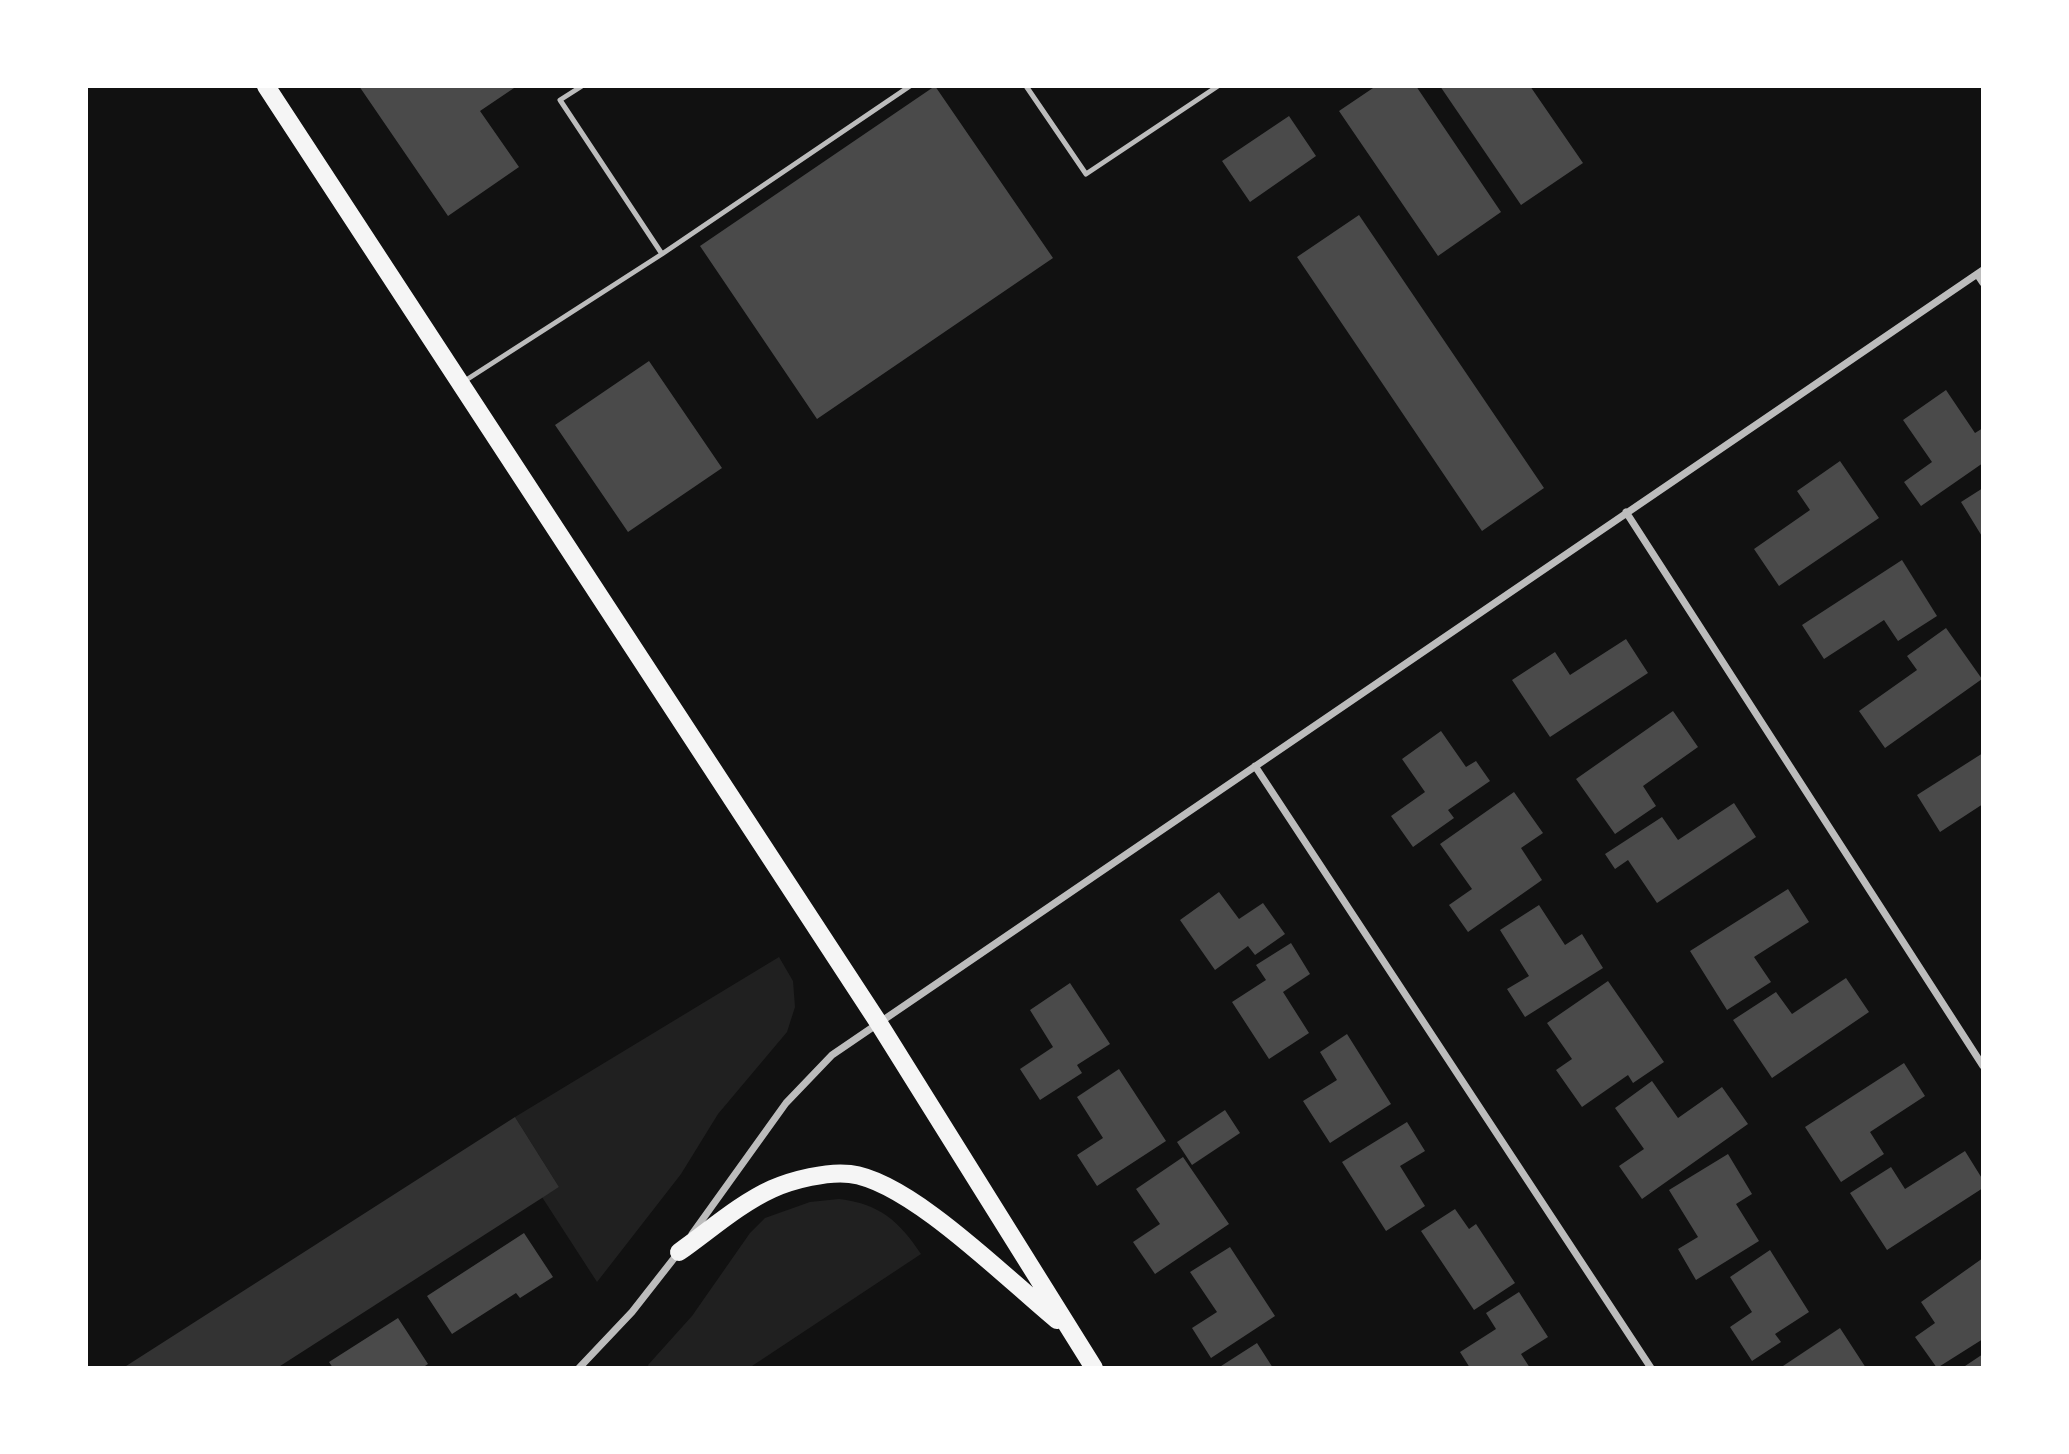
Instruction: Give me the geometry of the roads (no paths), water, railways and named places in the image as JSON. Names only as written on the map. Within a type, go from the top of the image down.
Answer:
[{"type":"main road","points":[[266,86],[878,1022],[1094,1368]]},
{"type":"main road","points":[[679,1252],[773,1189],[806,1179],[849,1174],[880,1182],[915,1201],[1071,1332]]},
{"type":"street","points":[[579,1368],[632,1312],[679,1252],[786,1103],[832,1055],[1980,272],[1983,283]]},
{"type":"street","points":[[1626,512],[1983,1066]]},
{"type":"street","points":[[1255,766],[1651,1368]]},
{"type":"lane","points":[[582,86],[560,100],[662,254]]},
{"type":"lane","points":[[460,383],[662,254],[910,86]]},
{"type":"lane","points":[[1026,86],[1086,174],[1218,86]]}]
